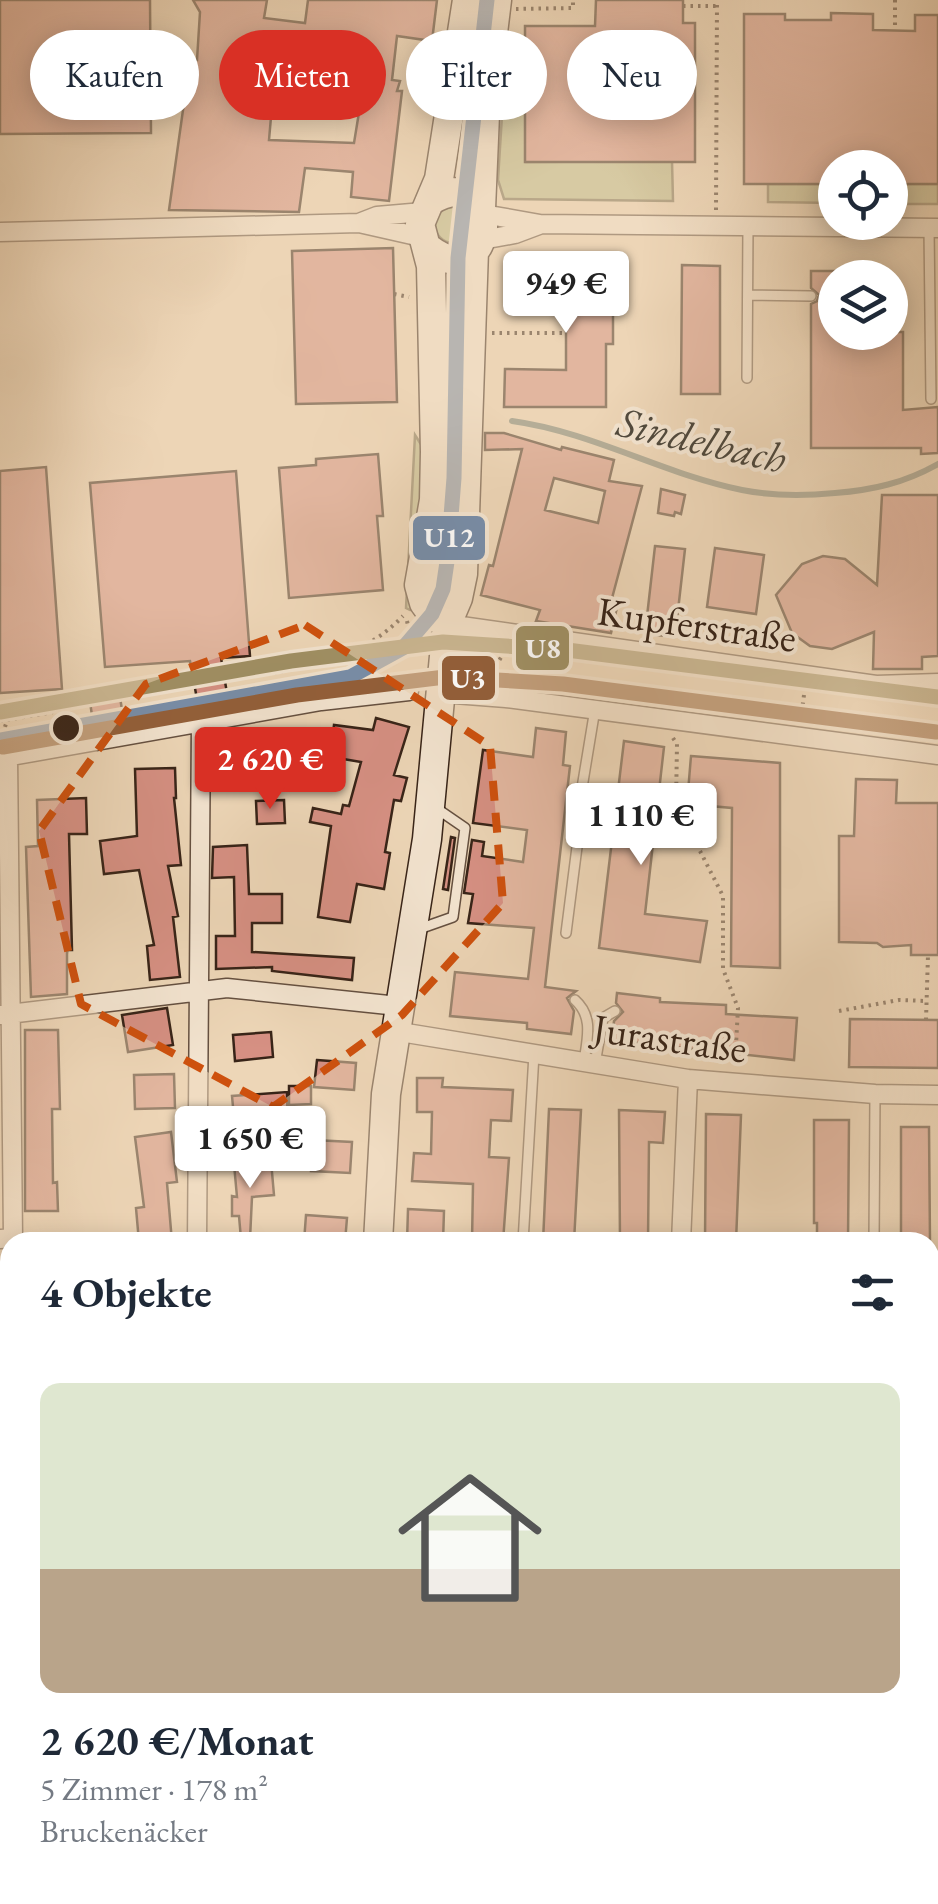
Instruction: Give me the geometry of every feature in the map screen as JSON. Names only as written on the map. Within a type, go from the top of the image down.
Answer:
[{"type":"street","points":[[446,624],[424,603],[419,585],[434,500],[434,351],[426,224],[440,179],[467,0]]},
{"type":"street","points":[[379,1232],[386,1094],[432,805],[446,624],[463,574],[486,91],[497,0]]},
{"type":"street","points":[[426,224],[454,193],[471,199],[480,228]]},
{"type":"street","points":[[0,232],[359,223],[377,216],[426,224],[448,258],[458,258],[480,228],[540,224],[934,228]]},
{"type":"street","name":"Kupferstraße","points":[[446,624],[876,686],[938,683]]},
{"type":"street","points":[[12,1232],[3,752],[408,692]]},
{"type":"street","points":[[442,692],[938,755]]},
{"type":"street","points":[[197,1232],[201,722]]},
{"type":"street","name":"Jurastraße","points":[[6,1014],[227,988],[396,1018],[534,1054],[688,1079],[875,1094],[938,1095]]},
{"type":"street","points":[[681,1232],[688,1079]]},
{"type":"lane","points":[[748,226],[748,378]]},
{"type":"lane","points":[[931,399],[934,228]]},
{"type":"lane","points":[[748,295],[811,296]]},
{"type":"lane","points":[[566,933],[578,846],[577,818],[595,710]]},
{"type":"lane","points":[[412,932],[453,917],[465,828],[432,805]]},
{"type":"lane","points":[[576,1000],[588,1021],[590,1064]]},
{"type":"lane","points":[[590,1064],[604,1018],[615,1011]]},
{"type":"lane","points":[[523,1232],[534,1054]]},
{"type":"lane","points":[[874,1232],[875,1094]]},
{"type":"path","points":[[525,9],[573,8],[573,0]]},
{"type":"path","points":[[895,0],[895,30]]},
{"type":"path","points":[[683,6],[717,3],[716,226]]},
{"type":"path","points":[[394,294],[413,297]]},
{"type":"path","points":[[472,333],[563,334]]},
{"type":"path","points":[[258,675],[350,654],[381,638],[405,614],[414,652],[422,645]]},
{"type":"path","points":[[486,650],[506,650],[492,671],[492,680],[506,680],[506,698]]},
{"type":"path","points":[[801,717],[804,690]]},
{"type":"path","points":[[0,721],[54,712]]},
{"type":"path","points":[[656,718],[656,732],[668,732],[677,744],[676,804],[723,896],[723,969],[738,1008],[733,1083]]},
{"type":"path","points":[[3,752],[7,720]]},
{"type":"path","points":[[926,1020],[928,955]]},
{"type":"path","points":[[839,1011],[899,1000],[926,1001]]},
{"type":"highlighted area","points":[[305,625],[490,746],[503,903],[402,1015],[273,1107],[81,1004],[39,831],[146,684]]},
{"type":"green space","points":[[502,120],[526,120],[526,162],[672,161],[673,201],[504,199],[498,180]]},
{"type":"green space","points":[[768,184],[818,184],[818,203],[768,202]]},
{"type":"green space","points":[[908,184],[938,184],[938,204],[908,204]]},
{"type":"green space","points":[[453,207],[466,212],[471,225],[466,238],[453,243],[440,238],[435,225],[440,212]]},
{"type":"green space","points":[[415,435],[427,463],[414,605],[410,610],[406,608]]},
{"type":"building","points":[[0,0],[150,0],[150,30],[30,30],[30,120],[151,120],[151,133],[0,134]]},
{"type":"building","points":[[193,0],[267,0],[264,18],[305,23],[308,0],[437,0],[433,30],[406,30],[406,37],[397,36],[392,80],[400,81],[397,91],[402,91],[389,201],[351,197],[353,172],[305,168],[299,212],[169,210],[182,120],[199,120],[200,12]]},
{"type":"building","points":[[596,0],[683,0],[683,23],[695,23],[695,30],[567,30],[567,120],[695,120],[695,162],[525,162],[525,120],[547,120],[547,30],[525,30],[525,26],[595,26]]},
{"type":"building","points":[[831,13],[873,14],[873,30],[915,31],[915,15],[938,15],[938,184],[908,184],[908,150],[818,150],[818,184],[744,184],[744,14],[785,14],[785,20],[831,20]]},
{"type":"building","points":[[393,248],[397,402],[296,404],[292,251]]},
{"type":"building","points":[[682,265],[720,266],[720,394],[681,394]]},
{"type":"building","points":[[506,266],[613,267],[613,344],[606,344],[606,407],[504,407],[505,369],[566,370],[566,302],[506,302]]},
{"type":"building","points":[[811,271],[818,271],[818,294],[811,288]]},
{"type":"building","points":[[818,298],[818,350],[903,350],[903,410],[938,407],[938,453],[921,454],[921,448],[811,448],[811,304]]},
{"type":"building","points":[[485,433],[504,433],[614,460],[609,481],[642,486],[611,602],[618,603],[611,633],[536,621],[540,610],[481,595],[489,565],[493,566],[522,449],[485,450]],"holes":[[[554,478],[605,491],[598,523],[545,510]]]},
{"type":"building","points":[[378,454],[383,516],[377,516],[383,590],[289,598],[279,468],[316,465],[316,459]]},
{"type":"building","points":[[46,467],[62,689],[0,693],[0,471]]},
{"type":"building","points":[[236,471],[250,656],[221,658],[229,705],[199,710],[190,661],[105,667],[90,483]]},
{"type":"building","points":[[661,489],[685,495],[681,514],[658,513]]},
{"type":"building","points":[[882,495],[938,495],[938,656],[922,657],[922,669],[873,669],[874,632],[832,649],[810,646],[792,633],[776,595],[802,564],[823,556],[845,559],[877,585]]},
{"type":"building","points":[[655,546],[685,549],[675,637],[645,634]]},
{"type":"building","points":[[715,548],[764,555],[756,614],[707,607]]},
{"type":"building","points":[[120,697],[124,723],[94,729],[90,702]]},
{"type":"building","points":[[376,718],[409,727],[394,775],[407,778],[401,801],[394,800],[385,852],[390,853],[384,889],[357,884],[350,922],[318,917],[331,826],[310,822],[313,808],[341,814],[343,805],[349,806],[361,762],[314,754],[315,761],[294,766],[292,751],[271,745],[333,734],[334,725],[373,730]]},
{"type":"building","points":[[536,728],[566,732],[563,765],[570,766],[545,987],[576,991],[567,998],[574,1011],[571,1034],[527,1029],[527,1023],[450,1016],[455,972],[528,979],[534,928],[468,923],[473,894],[464,893],[472,840],[484,842],[482,856],[523,862],[527,830],[473,823],[483,750],[533,757]]},
{"type":"building","points":[[624,741],[664,747],[645,914],[707,921],[700,962],[599,948]]},
{"type":"building","points":[[249,743],[250,773],[218,775],[217,744]]},
{"type":"building","points":[[691,756],[780,763],[780,968],[731,966],[732,808],[687,804]]},
{"type":"building","points":[[175,768],[181,865],[168,866],[178,916],[173,917],[180,977],[150,980],[147,946],[154,945],[139,870],[104,874],[100,841],[137,836],[135,769]]},
{"type":"building","points":[[856,779],[897,780],[896,803],[938,803],[938,955],[911,955],[911,945],[883,947],[877,943],[839,942],[839,836],[854,836]]},
{"type":"building","points":[[86,798],[87,834],[69,834],[72,950],[67,950],[67,994],[31,997],[26,847],[38,846],[37,800]]},
{"type":"building","points":[[284,800],[285,823],[257,824],[256,801]]},
{"type":"building","points":[[451,837],[455,838],[448,890],[443,889]]},
{"type":"building","points":[[247,845],[249,894],[282,894],[282,923],[252,923],[252,952],[354,958],[352,980],[272,971],[272,967],[216,969],[216,936],[235,936],[234,877],[212,878],[213,847]]},
{"type":"building","points":[[617,993],[660,998],[660,1002],[726,1005],[726,1014],[797,1018],[794,1060],[612,1040],[614,1021],[623,1012],[616,1003]]},
{"type":"building","points":[[167,1008],[173,1045],[128,1052],[122,1015]]},
{"type":"building","points":[[850,1019],[938,1020],[938,1068],[849,1067]]},
{"type":"building","points":[[25,1030],[58,1030],[60,1109],[52,1109],[53,1183],[57,1182],[58,1211],[25,1211]]},
{"type":"building","points":[[271,1032],[273,1057],[235,1061],[233,1035]]},
{"type":"building","points":[[317,1060],[356,1063],[354,1090],[314,1087]]},
{"type":"building","points":[[174,1074],[175,1108],[135,1109],[134,1075]]},
{"type":"building","points":[[417,1078],[443,1078],[442,1087],[513,1090],[511,1121],[491,1120],[489,1157],[509,1158],[504,1232],[472,1232],[473,1184],[412,1181],[414,1153],[431,1154],[432,1112],[417,1112]]},
{"type":"building","points":[[289,1086],[311,1086],[311,1104],[289,1105]]},
{"type":"building","points":[[287,1092],[288,1144],[268,1145],[268,1125],[235,1128],[232,1096]]},
{"type":"building","points":[[549,1109],[581,1110],[575,1232],[543,1232]]},
{"type":"building","points":[[619,1110],[665,1112],[663,1143],[649,1142],[648,1232],[620,1232]]},
{"type":"building","points":[[706,1114],[741,1115],[736,1232],[705,1232]]},
{"type":"building","points":[[814,1120],[849,1120],[848,1232],[817,1232]]},
{"type":"building","points":[[901,1127],[929,1127],[930,1232],[901,1232]]},
{"type":"building","points":[[171,1132],[177,1182],[167,1183],[171,1232],[138,1232],[136,1208],[144,1207],[135,1137]]},
{"type":"building","points":[[313,1140],[352,1142],[350,1173],[311,1171]]},
{"type":"building","points":[[271,1161],[274,1195],[252,1197],[250,1232],[240,1232],[239,1216],[232,1216],[232,1196],[237,1197],[234,1164]]},
{"type":"building","points":[[408,1209],[444,1211],[443,1232],[407,1232]]},
{"type":"building","points":[[306,1215],[347,1218],[346,1232],[305,1232]]},
{"type":"waterway","name":"Sindelbach","points":[[512,421],[571,434],[713,483],[765,493],[812,495],[862,490],[900,481],[938,464]]},
{"type":"transit line","name":"U12","points":[[0,740],[350,677],[403,648],[432,614],[443,589],[448,555],[454,478],[458,258],[487,0]]},
{"type":"transit line","name":"U8","points":[[0,712],[291,661],[443,642],[567,650],[938,697]]},
{"type":"transit line","name":"U3","points":[[3,747],[297,695],[445,677],[563,684],[936,732]]}]
